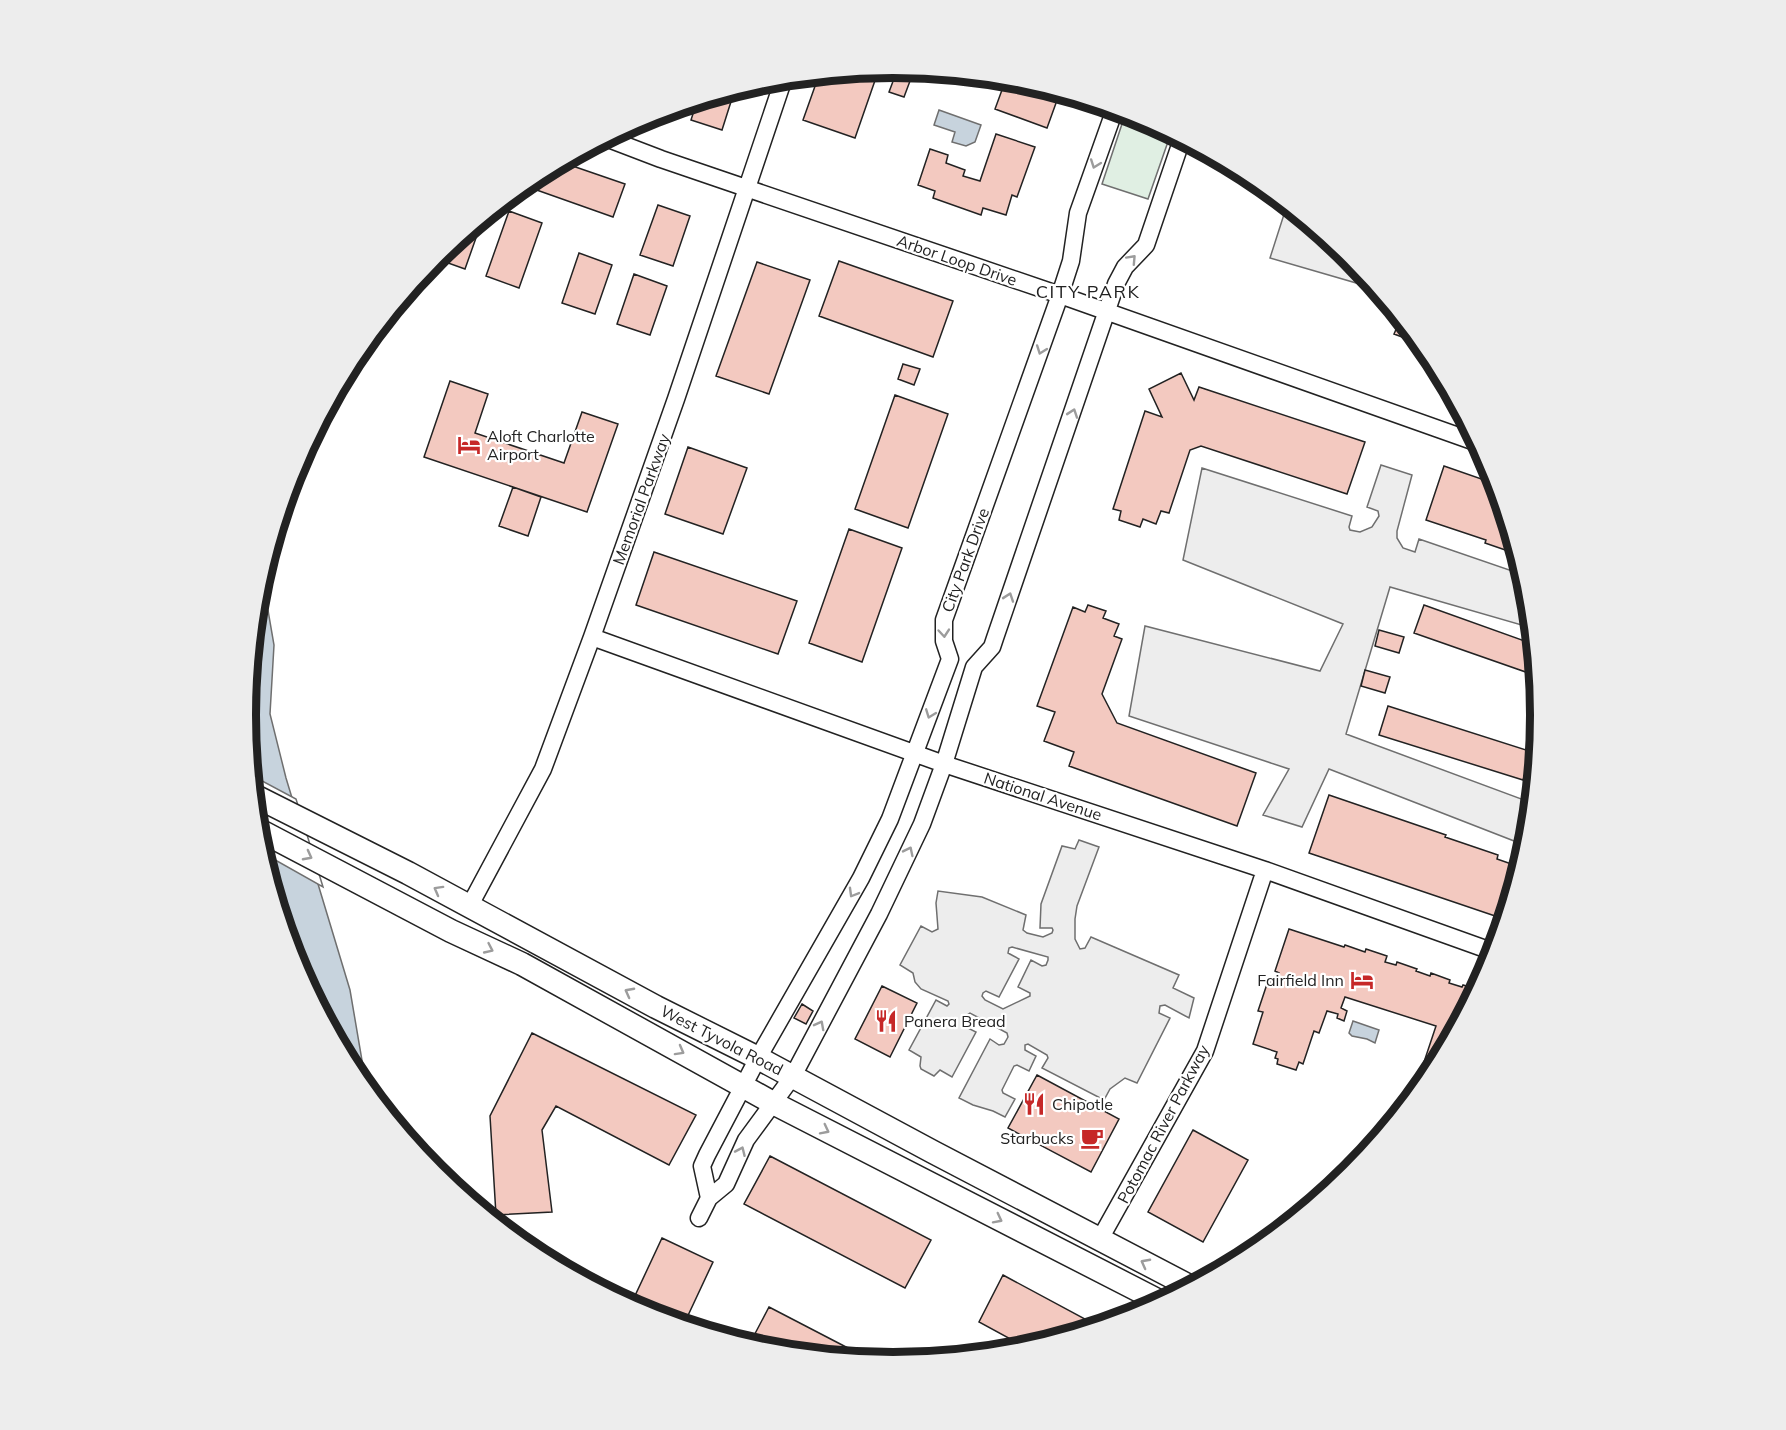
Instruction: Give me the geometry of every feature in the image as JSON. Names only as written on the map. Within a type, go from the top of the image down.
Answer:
[{"type":"main road","name":"West Tyvola Road","points":[[261,799],[408,873],[656,1007],[793,1076],[1182,1282]]},
{"type":"main road","name":"West Tyvola Road","points":[[267,834],[451,931],[522,964],[773,1103],[1152,1297]]},
{"type":"street","name":"Memorial Parkway","points":[[469,907],[543,769],[676,399],[781,88]]},
{"type":"street","name":"City Park Drive","points":[[709,1198],[702,1166],[758,1058],[861,878],[890,819],[915,753],[950,659],[944,641],[944,620],[1060,295],[1071,261],[1078,213],[1112,117]]},
{"type":"street","name":"Arbor Loop Drive","points":[[616,142],[1467,439]]},
{"type":"street","points":[[699,1218],[709,1198],[726,1184],[746,1140],[793,1076],[890,891],[922,824],[944,764],[974,667],[992,647],[1116,284],[1125,267],[1146,245],[1180,146]]},
{"type":"street","name":"National Avenue","points":[[592,637],[944,764],[1265,870],[1486,949]]},
{"type":"street","name":"Potomac River Parkway","points":[[1100,1239],[1205,1051],[1265,870]]},
{"type":"green space","points":[[1123,121],[1168,141],[1148,199],[1102,184]]},
{"type":"shaded area","points":[[939,110],[981,125],[975,142],[966,146],[952,142],[955,132],[934,125]]},
{"type":"shaded area","points":[[1284,213],[1313,236],[1362,285],[1270,258]]},
{"type":"shaded area","points":[[1381,465],[1412,475],[1397,531],[1397,538],[1403,548],[1415,552],[1419,539],[1513,571],[1524,626],[1390,587],[1346,734],[1525,800],[1517,842],[1329,769],[1302,827],[1263,815],[1289,769],[1129,716],[1145,626],[1320,671],[1343,624],[1183,560],[1202,468],[1352,516],[1350,530],[1360,532],[1372,527],[1379,516],[1378,511],[1367,507]]},
{"type":"shaded area","points":[[266,601],[274,645],[270,714],[286,778],[350,990],[364,1070],[341,1034],[304,959],[278,880],[268,839],[257,757],[256,715],[257,673]]},
{"type":"shaded area","points":[[1079,840],[1099,847],[1077,906],[1075,939],[1080,949],[1085,948],[1091,937],[1179,975],[1173,988],[1194,998],[1189,1018],[1165,1005],[1160,1006],[1159,1013],[1170,1018],[1137,1083],[1125,1078],[1110,1089],[1104,1100],[1042,1068],[1048,1058],[1047,1055],[1028,1044],[1025,1045],[1025,1050],[1036,1056],[1029,1071],[1017,1065],[1014,1066],[1002,1090],[1003,1093],[1015,1099],[1005,1117],[959,1098],[990,1039],[999,1045],[1004,1044],[1008,1037],[1007,1033],[970,1013],[967,1015],[964,1026],[976,1032],[952,1077],[940,1070],[934,1076],[921,1069],[921,1057],[909,1050],[936,1000],[947,1006],[949,1004],[948,1001],[921,989],[915,982],[913,973],[900,965],[921,926],[932,932],[938,929],[936,903],[938,891],[982,897],[1026,915],[1023,930],[1027,933],[1043,937],[1052,933],[1052,928],[1040,928],[1041,904],[1062,846],[1075,849]],"holes":[[[1009,948],[1048,957],[1046,965],[1042,966],[1031,960],[1018,987],[1030,993],[1030,996],[1003,1009],[985,1000],[982,996],[986,991],[999,997],[1019,959],[1008,953]]]},
{"type":"shaded area","points":[[1353,1021],[1379,1030],[1375,1043],[1349,1033]]},
{"type":"pier","points":[[259,779],[296,799],[323,887],[273,859]]},
{"type":"building","points":[[876,78],[855,138],[803,120],[816,82]]},
{"type":"building","points":[[894,78],[910,81],[904,97],[889,92]]},
{"type":"building","points":[[1003,88],[1057,100],[1047,128],[995,109]]},
{"type":"building","points":[[732,99],[722,130],[691,120],[694,110]]},
{"type":"building","points":[[996,134],[1035,147],[1017,197],[1012,195],[1006,215],[983,208],[981,215],[933,198],[935,191],[918,185],[930,149],[948,155],[946,163],[965,170],[963,176],[980,181]]},
{"type":"building","points":[[570,165],[625,184],[613,217],[534,189]]},
{"type":"building","points":[[658,205],[690,216],[673,266],[640,255]]},
{"type":"building","points":[[509,211],[542,223],[519,288],[486,276]]},
{"type":"building","points":[[478,232],[465,269],[446,262]]},
{"type":"building","points":[[579,253],[612,265],[595,314],[562,303]]},
{"type":"building","points":[[839,261],[953,301],[933,357],[819,316]]},
{"type":"building","points":[[757,262],[810,280],[769,394],[716,376]]},
{"type":"building","points":[[634,274],[667,286],[650,335],[617,324]]},
{"type":"building","points":[[1397,326],[1406,338],[1394,334]]},
{"type":"building","points":[[903,364],[920,369],[914,385],[898,379]]},
{"type":"building","points":[[1181,373],[1194,400],[1199,387],[1365,442],[1347,494],[1201,446],[1190,450],[1169,513],[1161,511],[1156,524],[1143,519],[1140,527],[1119,520],[1121,511],[1113,509],[1145,411],[1162,417],[1149,389]]},
{"type":"building","name":"Aloft Charlotte Airport","points":[[450,381],[488,394],[475,433],[564,463],[582,412],[618,424],[587,512],[424,457]]},
{"type":"building","points":[[895,395],[948,414],[908,528],[855,509]]},
{"type":"building","points":[[688,447],[747,468],[723,534],[665,514]]},
{"type":"building","points":[[1444,466],[1485,480],[1508,551],[1485,543],[1486,540],[1426,520]]},
{"type":"building","points":[[513,487],[541,497],[528,536],[499,526]]},
{"type":"building","points":[[849,529],[902,548],[862,662],[809,643]]},
{"type":"building","points":[[654,552],[797,601],[778,654],[636,605]]},
{"type":"building","points":[[1088,605],[1106,611],[1103,618],[1119,624],[1114,636],[1122,639],[1102,694],[1117,723],[1256,773],[1237,826],[1069,766],[1074,752],[1044,741],[1055,712],[1037,706],[1073,607],[1085,612]]},
{"type":"building","points":[[1424,605],[1526,641],[1529,673],[1414,633]]},
{"type":"building","points":[[1379,630],[1404,637],[1399,653],[1375,646]]},
{"type":"building","points":[[1365,670],[1390,677],[1385,693],[1361,686]]},
{"type":"building","points":[[1388,706],[1529,751],[1528,763],[1523,780],[1379,735]]},
{"type":"building","points":[[1329,795],[1446,835],[1445,837],[1498,855],[1497,859],[1512,864],[1497,917],[1309,853]]},
{"type":"building","points":[[1289,929],[1344,947],[1345,945],[1365,952],[1366,949],[1387,956],[1385,962],[1396,965],[1397,962],[1430,976],[1431,973],[1450,980],[1449,983],[1469,987],[1445,1034],[1421,1072],[1436,1026],[1345,997],[1341,1008],[1347,1011],[1344,1021],[1337,1018],[1338,1014],[1327,1011],[1319,1033],[1314,1031],[1303,1064],[1299,1062],[1296,1070],[1277,1064],[1278,1059],[1275,1058],[1277,1052],[1253,1044],[1263,1012],[1258,1011],[1268,981],[1276,984],[1279,973],[1275,971]]},
{"type":"building","name":"Panera Bread","points":[[882,986],[917,1003],[890,1057],[855,1039]]},
{"type":"building","points":[[802,1004],[813,1011],[806,1024],[794,1018]]},
{"type":"building","points":[[532,1033],[696,1115],[669,1165],[556,1106],[542,1130],[552,1212],[499,1215],[496,1213],[490,1116]]},
{"type":"building","points":[[1037,1075],[1119,1119],[1091,1172],[1008,1128]]},
{"type":"building","points":[[1193,1130],[1248,1160],[1203,1242],[1148,1212]]},
{"type":"building","points":[[770,1156],[931,1240],[905,1288],[744,1204]]},
{"type":"building","points":[[662,1238],[713,1262],[687,1318],[634,1297]]},
{"type":"building","points":[[1003,1275],[1088,1321],[1013,1341],[979,1322]]},
{"type":"building","points":[[769,1307],[854,1351],[810,1347],[754,1336]]},
{"type":"place","name":"Aloft Charlotte Airport","points":[[469,445]]},
{"type":"place","name":"Fairfield Inn","points":[[1362,980]]},
{"type":"place","name":"Panera Bread","points":[[886,1021]]},
{"type":"place","name":"Chipotle","points":[[1034,1104]]},
{"type":"place","name":"Starbucks","points":[[1092,1138]]},
{"type":"district","name":"CITY PARK","points":[[1088,292]]}]
